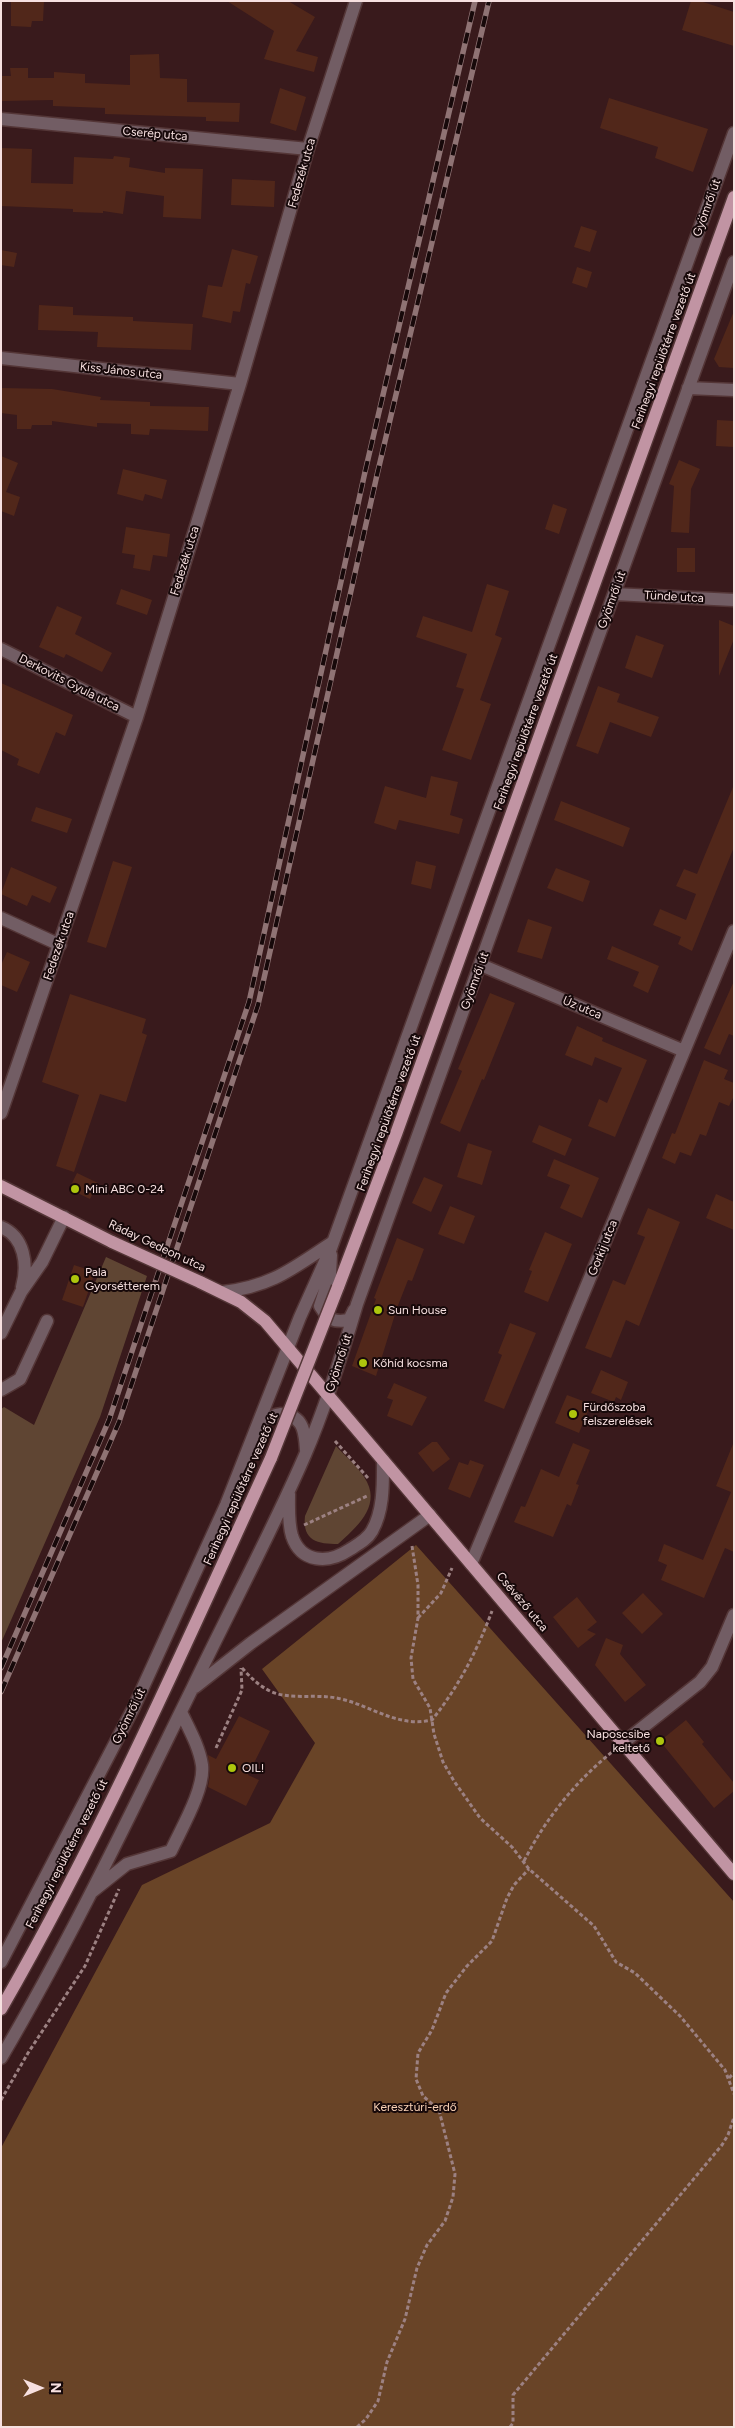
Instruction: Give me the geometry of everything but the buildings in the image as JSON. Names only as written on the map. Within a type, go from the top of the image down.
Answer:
[{"type":"main road","name":"Ferihegyi repülőtérre vezető út","points":[[1,2009],[88,1845],[149,1724],[271,1458],[396,1134],[734,197]]},
{"type":"main road","name":"Ráday Gedeon utca","points":[[1,1186],[64,1216],[112,1242],[224,1292],[256,1313],[288,1348]]},
{"type":"main road","name":"Csévéző utca","points":[[288,1348],[734,1874]]},
{"type":"street","name":"Fedezék utca","points":[[1,1113],[60,945],[136,717],[240,384],[308,149],[355,2]]},
{"type":"street","name":"Cserép utca","points":[[1,119],[308,149]]},
{"type":"street","name":"Gyömrői út","points":[[1,1962],[134,1707],[226,1505],[288,1348],[332,1245],[734,133]]},
{"type":"street","name":"Gyömrői út","points":[[1,2058],[48,1976],[90,1894],[181,1712],[306,1453],[329,1396],[358,1304],[734,262]]},
{"type":"street","name":"Kiss János utca","points":[[1,358],[240,384]]},
{"type":"street","points":[[688,388],[734,390]]},
{"type":"street","name":"Tünde utca","points":[[614,594],[734,600]]},
{"type":"street","name":"Derkovits Gyula utca","points":[[1,649],[136,717]]},
{"type":"street","points":[[1,918],[60,945]]},
{"type":"street","name":"Gorkij utca","points":[[471,1564],[734,931]]},
{"type":"street","name":"Úz utca","points":[[481,965],[684,1051]]},
{"type":"street","points":[[1,1333],[21,1292],[42,1262],[64,1216]]},
{"type":"street","points":[[1,1227],[19,1241],[24,1255],[26,1274],[21,1292]]},
{"type":"street","points":[[224,1292],[246,1289],[270,1282],[332,1245]]},
{"type":"street","points":[[332,1245],[330,1275],[320,1306],[327,1318],[338,1322],[349,1320],[358,1304]]},
{"type":"street","points":[[1,1390],[20,1379],[47,1321]]},
{"type":"street","points":[[254,1434],[272,1416],[280,1414],[294,1416],[301,1423],[305,1434],[306,1453]]},
{"type":"street","points":[[289,1490],[292,1536],[297,1545],[304,1553],[314,1558],[331,1560],[339,1557],[368,1537],[373,1530],[381,1502],[383,1460]]},
{"type":"street","name":"Gyömrői út","points":[[191,1690],[252,1643],[430,1516]]},
{"type":"street","points":[[623,1743],[700,1682],[712,1667],[734,1615]]},
{"type":"street","points":[[90,1894],[127,1864],[171,1851],[198,1790],[202,1767],[196,1744],[181,1712]]},
{"type":"path","points":[[336,1441],[371,1480]]},
{"type":"path","points":[[299,1527],[373,1493]]},
{"type":"path","points":[[412,1542],[413,1564],[418,1585],[418,1618],[411,1658],[413,1679],[430,1708],[443,1762],[465,1801],[480,1818],[512,1847],[529,1869],[594,1926],[616,1962],[635,1973],[669,2004],[720,2063],[729,2078],[734,2094]]},
{"type":"path","points":[[418,1618],[442,1593],[452,1568]]},
{"type":"path","points":[[216,1748],[242,1690],[241,1666],[255,1682],[281,1694],[330,1697],[353,1702],[390,1718],[418,1722],[432,1720],[470,1665],[493,1608]]},
{"type":"path","points":[[524,1861],[543,1826],[572,1788],[623,1743]]},
{"type":"path","points":[[1,2100],[28,2053],[85,1966],[118,1895],[127,1864]]},
{"type":"path","points":[[357,2427],[366,2419],[378,2401],[387,2362],[405,2319],[417,2268],[428,2245],[445,2221],[453,2197],[454,2167],[439,2110],[423,2096],[416,2079],[418,2052],[432,2030],[446,1993],[467,1966],[492,1941],[507,1898],[514,1885],[529,1869]]},
{"type":"path","points":[[729,2078],[734,2073]]},
{"type":"path","points":[[516,2427],[511,2425],[513,2395],[722,2145],[728,2135],[734,2116]]},
{"type":"shaded area","points":[[106,1257],[147,1276],[100,1417],[1,1643],[1,1409],[4,1407],[34,1425]]},
{"type":"shaded area","points":[[336,1446],[364,1477],[370,1491],[370,1500],[364,1516],[359,1524],[338,1544],[318,1542],[313,1539],[306,1531],[305,1524],[305,1516]]},
{"type":"green space","name":"Keresztúri-erdő","points":[[416,1545],[734,1902],[734,2427],[1,2427],[1,2148],[142,1885],[270,1823],[315,1743],[262,1669]]},
{"type":"railway","points":[[1,1668],[109,1420],[249,1002],[365,472],[475,1]]},
{"type":"railway","points":[[1,1692],[119,1422],[258,1005],[377,475],[489,1]]},
{"type":"place","name":"Mini ABC 0-24","points":[[75,1189]]},
{"type":"place","name":"Pala Gyorsétterem","points":[[75,1279]]},
{"type":"place","name":"Sun House","points":[[378,1310]]},
{"type":"place","name":"Kőhíd kocsma","points":[[363,1363]]},
{"type":"place","name":"Fürdőszoba felszerelések","points":[[573,1414]]},
{"type":"place","name":"Naposcsibe keltető","points":[[660,1741]]},
{"type":"place","name":"OIL!","points":[[232,1768]]}]
